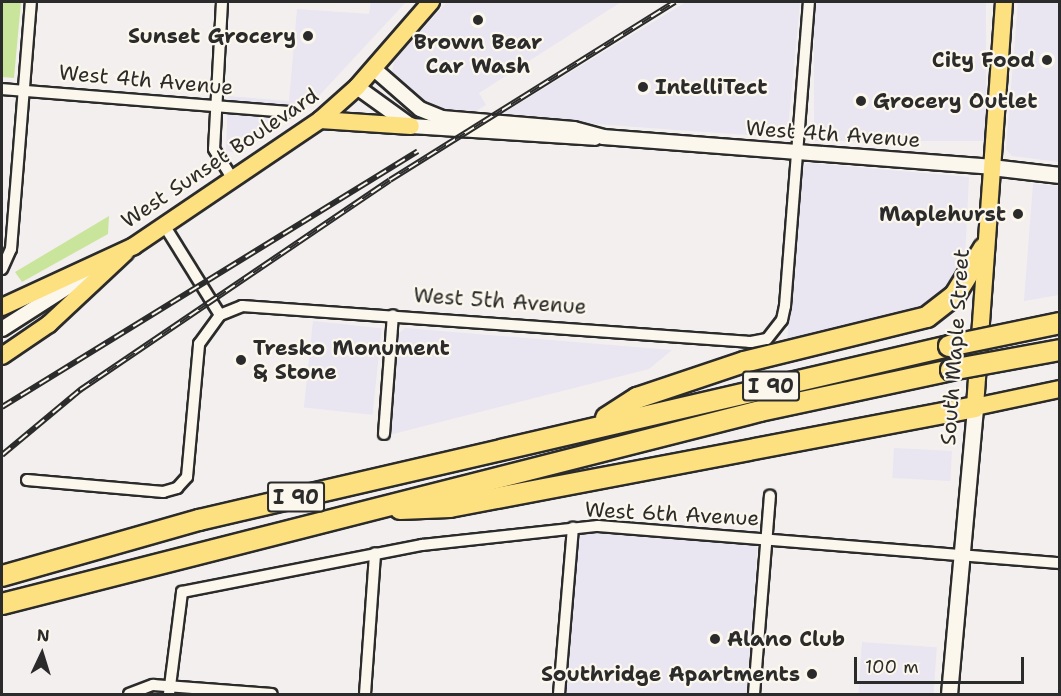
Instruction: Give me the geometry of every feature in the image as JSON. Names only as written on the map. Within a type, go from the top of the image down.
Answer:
[{"type":"highway","points":[[594,426],[637,398],[744,362],[927,317],[955,295],[984,248]]},
{"type":"highway","name":"I 90","points":[[2,576],[198,520],[949,345],[1059,324]]},
{"type":"highway","name":"I 90","points":[[2,604],[361,510],[951,370],[1059,350]]},
{"type":"highway","points":[[361,510],[450,507],[975,407]]},
{"type":"main road","name":"West Sunset Boulevard","points":[[2,307],[134,246],[321,120],[357,87],[431,2]]},
{"type":"main road","name":"South Maple Street","points":[[950,694],[960,555],[975,407],[984,248],[1004,2]]},
{"type":"main road","points":[[321,120],[411,126]]},
{"type":"main road","name":"West 4th Avenue","points":[[990,167],[1059,175]]},
{"type":"main road","points":[[2,356],[49,324],[134,246]]},
{"type":"main road","points":[[975,407],[1059,389]]},
{"type":"street","points":[[2,269],[11,249],[31,2]]},
{"type":"street","points":[[222,2],[213,107],[214,150],[232,178]]},
{"type":"street","points":[[797,152],[809,2]]},
{"type":"street","name":"West 4th Avenue","points":[[373,68],[434,116],[574,129],[603,137]]},
{"type":"street","points":[[357,87],[411,126]]},
{"type":"street","name":"West 4th Avenue","points":[[2,89],[287,112]]},
{"type":"street","name":"West 4th Avenue","points":[[411,126],[574,140],[603,137],[990,167]]},
{"type":"street","name":"West 5th Avenue","points":[[220,315],[259,304],[752,342],[776,331],[784,306],[797,152]]},
{"type":"street","points":[[27,480],[163,492],[177,488],[186,477],[200,344],[220,315],[164,225]]},
{"type":"street","points":[[2,329],[134,246]]},
{"type":"street","points":[[384,434],[393,315]]},
{"type":"street","points":[[754,694],[770,496]]},
{"type":"street","points":[[559,694],[573,528]]},
{"type":"street","name":"West 6th Avenue","points":[[169,690],[180,594],[375,553],[573,528],[767,539],[1059,563]]},
{"type":"street","points":[[365,694],[375,553]]},
{"type":"street","points":[[129,694],[149,685],[169,690],[272,694]]},
{"type":"shaded area","points":[[371,2],[406,2],[316,99],[240,153],[226,151],[228,96],[289,101],[297,9],[369,14]]},
{"type":"shaded area","points":[[447,2],[621,2],[479,93],[486,105],[469,115],[431,110],[392,73],[394,61]]},
{"type":"shaded area","points":[[686,2],[800,2],[787,138],[497,117]]},
{"type":"shaded area","points":[[814,2],[986,2],[986,141],[814,141]]},
{"type":"shaded area","points":[[1018,2],[1059,2],[1059,162],[1012,156],[1006,149]]},
{"type":"shaded area","points":[[808,163],[969,177],[965,257],[945,292],[910,312],[787,343],[800,169]]},
{"type":"shaded area","points":[[1033,184],[1059,186],[1059,295],[1024,301]]},
{"type":"shaded area","points":[[313,321],[382,328],[373,415],[304,408]]},
{"type":"shaded area","points":[[405,328],[672,350],[649,369],[389,435],[397,335]]},
{"type":"shaded area","points":[[894,448],[952,451],[950,481],[892,478]]},
{"type":"shaded area","points":[[577,531],[758,544],[747,694],[566,694]]},
{"type":"shaded area","points":[[862,642],[937,647],[934,694],[858,694]]},
{"type":"green space","points":[[2,2],[21,2],[14,78],[2,77]]},
{"type":"green space","points":[[109,216],[108,234],[22,282],[15,272]]},
{"type":"railway","points":[[2,455],[80,390],[390,180],[675,2]]},
{"type":"railway","points":[[2,407],[418,151]]},
{"type":"place","name":"Brown Bear Car Wash","points":[[478,20]]},
{"type":"place","name":"Sunset Grocery","points":[[308,36]]},
{"type":"place","name":"City Food","points":[[1047,60]]},
{"type":"place","name":"IntelliTect","points":[[643,87]]},
{"type":"place","name":"Grocery Outlet","points":[[861,101]]},
{"type":"place","name":"Maplehurst","points":[[1018,214]]},
{"type":"place","name":"Tresko Monument & Stone","points":[[241,360]]},
{"type":"place","name":"Alano Club","points":[[715,639]]},
{"type":"place","name":"Southridge Apartments","points":[[812,674]]}]
